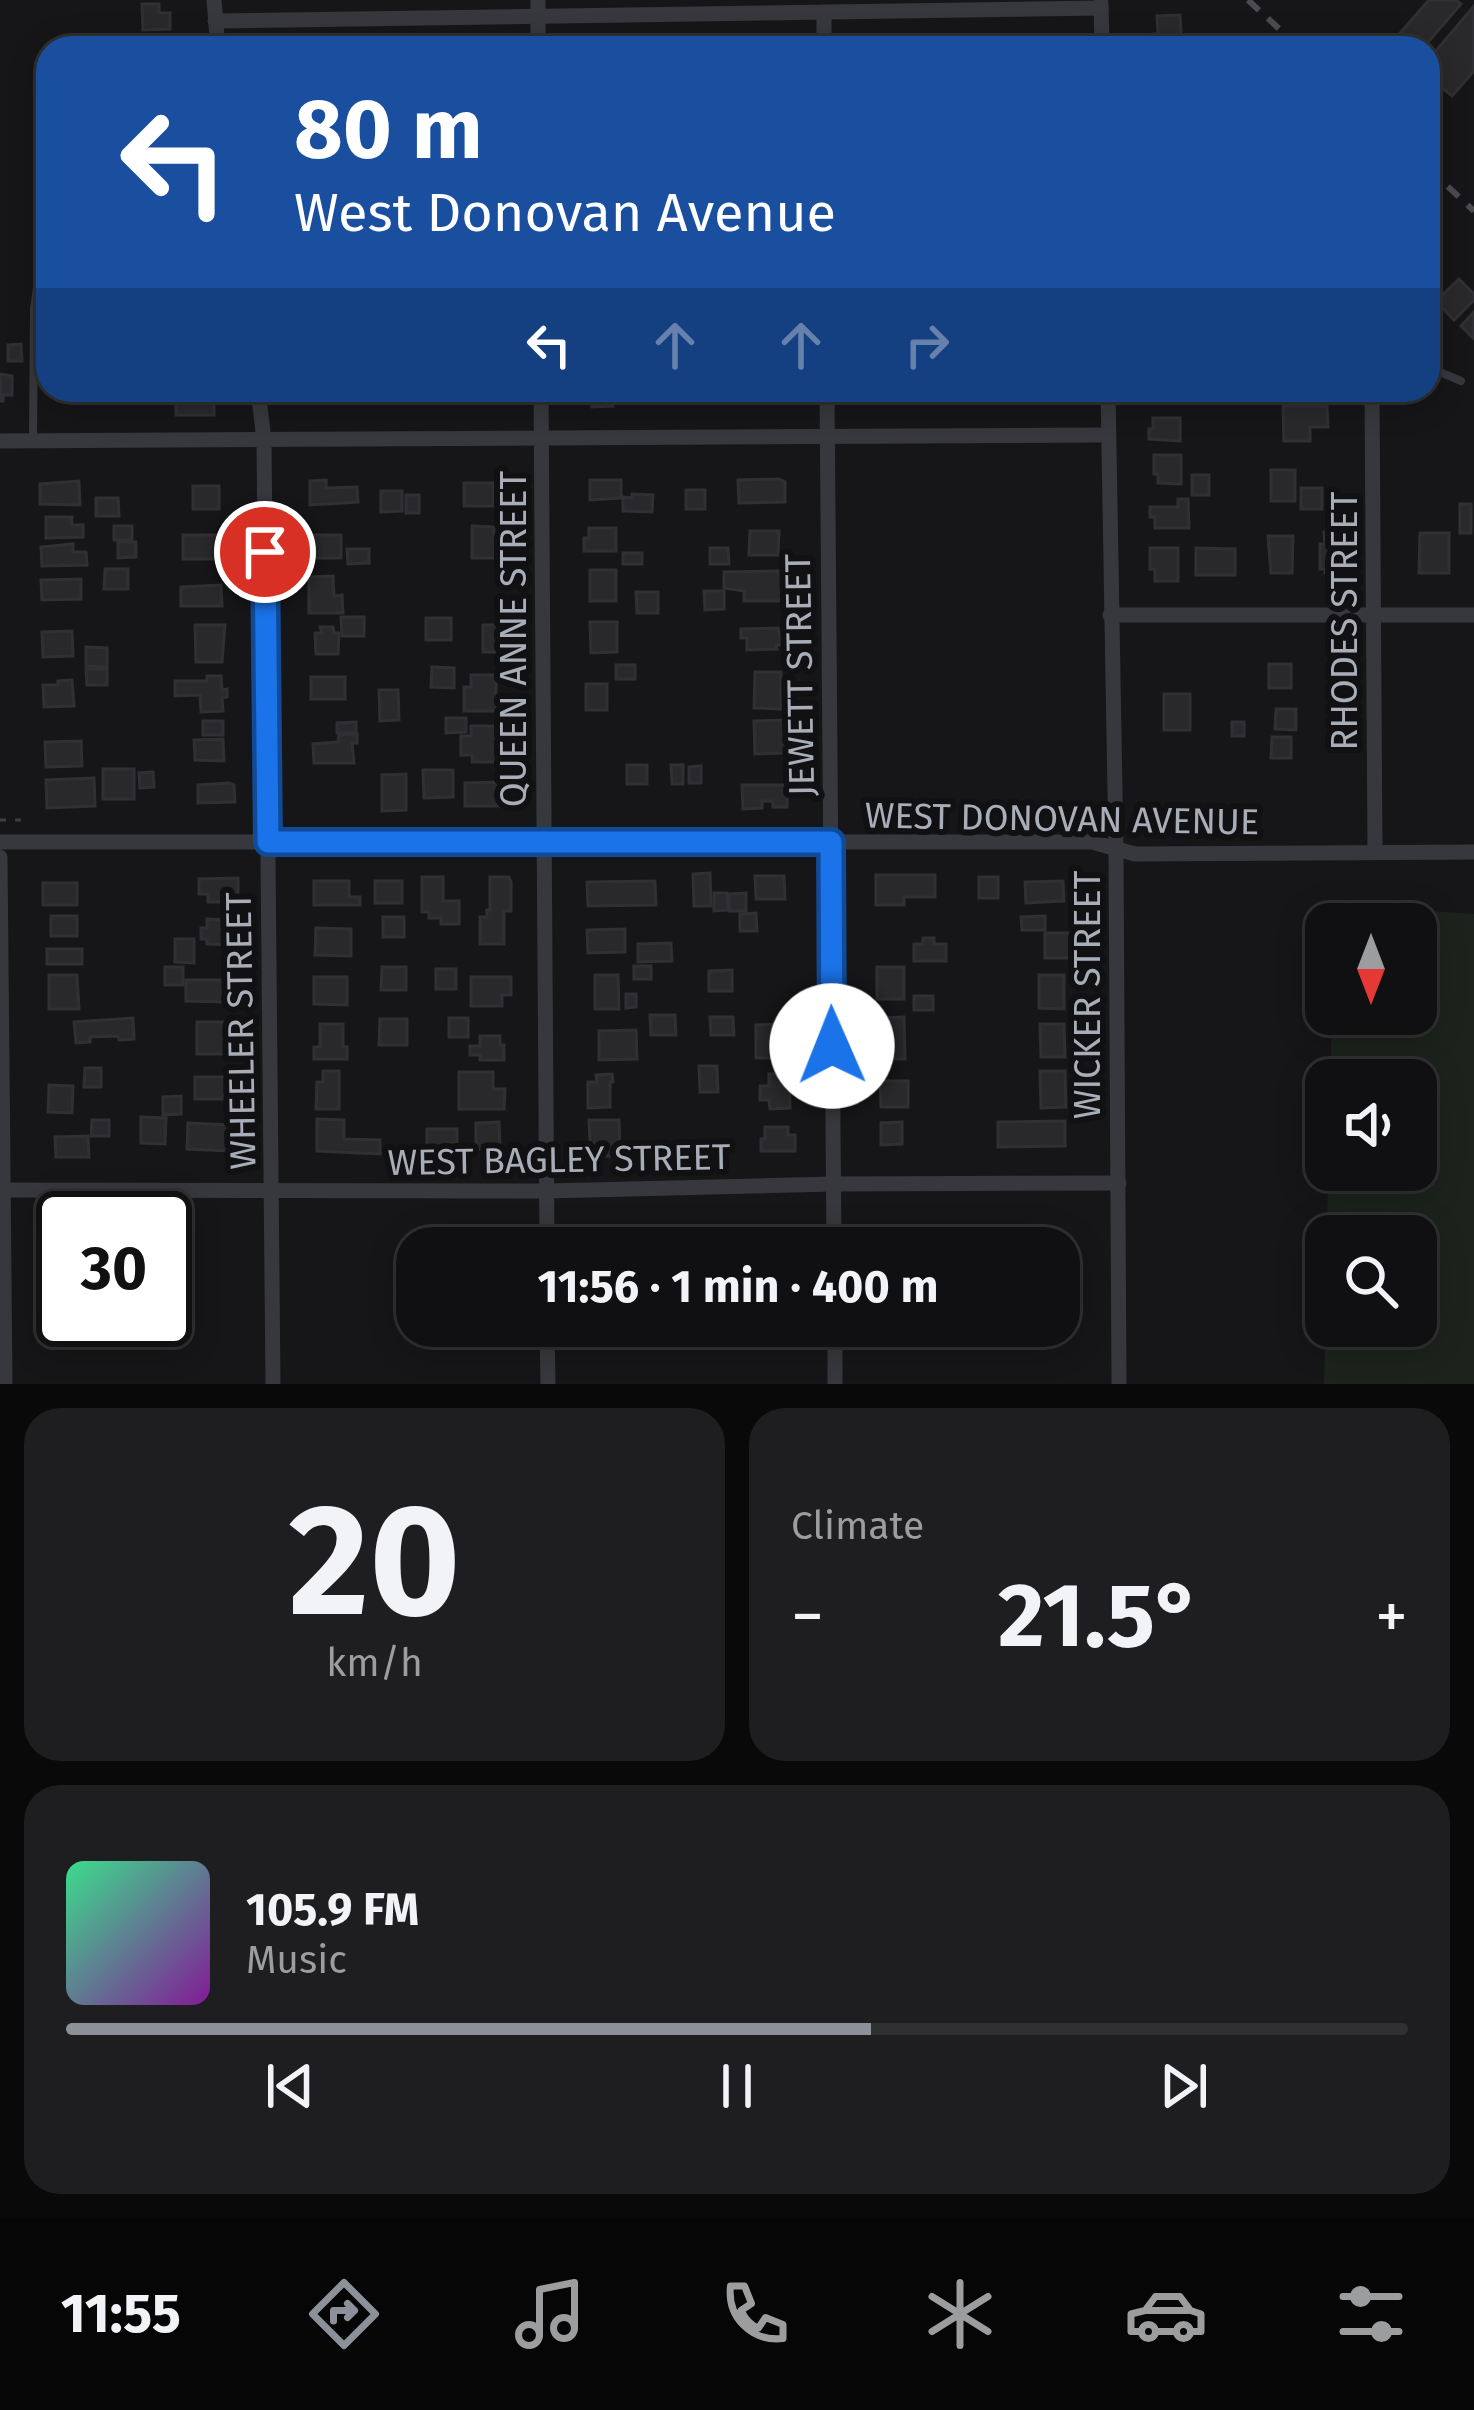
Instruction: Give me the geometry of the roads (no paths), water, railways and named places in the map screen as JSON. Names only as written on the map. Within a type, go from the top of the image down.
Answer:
[{"type":"street","points":[[214,0],[216,36]]},
{"type":"street","points":[[214,21],[538,8],[824,12],[1101,4],[1102,36]]},
{"type":"street","points":[[824,12],[824,36]]},
{"type":"street","name":"WHEELER STREET","points":[[259,402],[264,440],[273,1384]]},
{"type":"street","name":"QUEEN ANNE STREET","points":[[541,402],[547,1227]]},
{"type":"street","name":"JEWETT STREET","points":[[827,402],[834,1227]]},
{"type":"street","name":"WICKER STREET","points":[[1108,402],[1119,1384]]},
{"type":"street","name":"RHODES STREET","points":[[1372,402],[1375,852]]},
{"type":"street","points":[[0,441],[1108,435]]},
{"type":"street","points":[[1110,616],[1474,615]]},
{"type":"street","name":"WEST DONOVAN AVENUE","points":[[0,842],[1092,842],[1136,854],[1474,852]]},
{"type":"street","points":[[0,856],[4,1384]]},
{"type":"street","name":"WEST BAGLEY STREET","points":[[2,1190],[547,1191],[1119,1183]]},
{"type":"street","points":[[548,1347],[548,1384]]},
{"type":"street","points":[[835,1347],[835,1384]]},
{"type":"lane","points":[[33,441],[36,295]]},
{"type":"lane","points":[[1440,372],[1461,381]]},
{"type":"railway","points":[[1248,0],[1287,36]]},
{"type":"railway","points":[[1440,179],[1474,211]]}]
